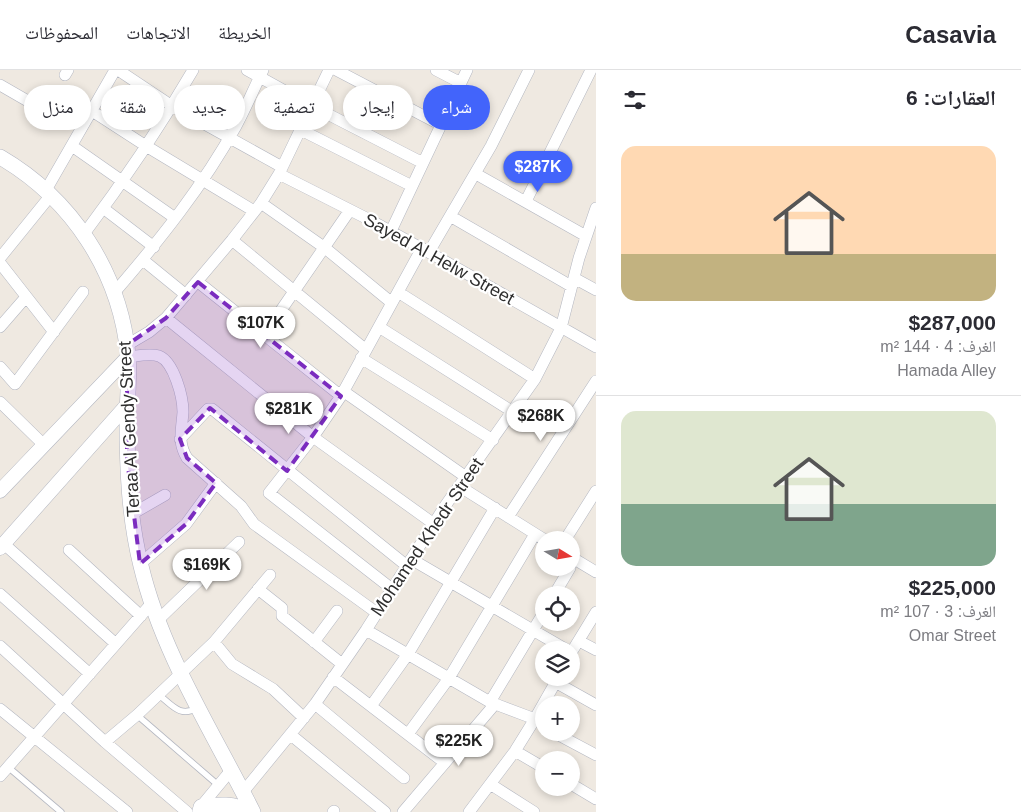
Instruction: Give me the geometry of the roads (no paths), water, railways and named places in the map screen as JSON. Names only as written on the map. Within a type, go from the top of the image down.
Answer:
[{"type":"main road","name":"Teraa Al Gendy Street","points":[[0,157],[18,168],[49,192],[69,213],[84,234],[106,272],[122,319],[127,351],[129,381],[128,458],[132,514],[140,564],[157,621],[181,675],[232,769],[252,812]]},
{"type":"main road","points":[[195,810],[224,804],[240,807],[252,812]]},
{"type":"street","name":"Sayed Al Helw Street","points":[[117,70],[172,106],[229,138],[281,171],[596,347]]},
{"type":"street","points":[[0,258],[49,192],[72,146],[117,70]]},
{"type":"street","points":[[84,234],[146,146],[172,106],[192,70]]},
{"type":"street","points":[[247,70],[261,74],[279,85]]},
{"type":"street","points":[[322,85],[329,70]]},
{"type":"street","points":[[336,70],[423,115]]},
{"type":"street","points":[[436,70],[461,83],[467,70]]},
{"type":"street","points":[[392,589],[269,493],[313,438],[342,394],[398,292],[476,174],[529,70]]},
{"type":"street","points":[[526,201],[592,70]]},
{"type":"street","points":[[114,293],[154,247],[202,180],[229,138],[261,74]]},
{"type":"street","points":[[0,85],[24,99]]},
{"type":"street","points":[[92,111],[202,180],[258,207],[325,248],[392,303]]},
{"type":"street","points":[[333,117],[423,163]]},
{"type":"street","points":[[0,490],[44,445],[127,351],[166,318],[198,282],[258,207],[281,171],[301,130],[412,186]]},
{"type":"street","points":[[391,232],[438,130]]},
{"type":"street","points":[[72,146],[175,218]]},
{"type":"street","points":[[476,174],[590,235]]},
{"type":"street","points":[[104,208],[154,247]]},
{"type":"street","name":"Mohamed Khedr Street","points":[[243,792],[315,704],[366,630],[462,482],[535,379],[561,328],[573,282],[590,235],[596,208]]},
{"type":"street","points":[[264,335],[350,210]]},
{"type":"street","points":[[450,216],[573,282],[596,290]]},
{"type":"street","points":[[232,240],[364,354],[493,440]]},
{"type":"street","points":[[143,260],[186,295]]},
{"type":"street","points":[[0,263],[54,332]]},
{"type":"street","points":[[198,282],[342,394],[495,508],[535,534]]},
{"type":"street","points":[[0,368],[15,384],[84,292]]},
{"type":"street","points":[[398,292],[535,379]]},
{"type":"street","points":[[0,327],[26,297]]},
{"type":"street","points":[[166,318],[313,438],[434,524]]},
{"type":"street","points":[[378,327],[513,412]]},
{"type":"street","points":[[127,351],[158,356],[166,360],[173,371],[183,411],[180,440],[182,450],[187,458],[241,506],[254,524],[377,613]]},
{"type":"street","points":[[508,517],[596,381]]},
{"type":"street","points":[[0,402],[44,445]]},
{"type":"street","points":[[116,644],[2,546],[128,405]]},
{"type":"street","points":[[180,440],[208,409],[212,409],[287,470],[409,562],[451,582],[552,641]]},
{"type":"street","points":[[140,564],[186,524],[216,483]]},
{"type":"street","points":[[571,531],[596,491]]},
{"type":"street","points":[[132,514],[165,495]]},
{"type":"street","points":[[371,706],[408,654],[495,508]]},
{"type":"street","points":[[157,621],[239,542]]},
{"type":"street","points":[[408,734],[449,678],[492,607],[535,544]]},
{"type":"street","points":[[69,550],[141,616]]},
{"type":"street","points":[[580,565],[596,572]]},
{"type":"street","points":[[105,742],[181,675],[214,642],[270,575]]},
{"type":"street","points":[[258,589],[282,608],[282,616],[342,664]]},
{"type":"street","points":[[0,594],[90,674]]},
{"type":"street","points":[[0,776],[151,604]]},
{"type":"street","points":[[314,642],[336,611]]},
{"type":"street","points":[[579,641],[596,612]]},
{"type":"street","points":[[403,812],[445,763],[492,703],[535,627]]},
{"type":"street","points":[[366,630],[492,703],[535,722]]},
{"type":"street","points":[[214,642],[232,664],[273,689],[304,718]]},
{"type":"street","points":[[580,642],[596,650]]},
{"type":"street","points":[[0,646],[105,742],[195,810],[232,769]]},
{"type":"street","points":[[333,676],[445,763]]},
{"type":"street","points":[[566,686],[596,705]]},
{"type":"street","points":[[315,704],[404,778]]},
{"type":"street","points":[[0,709],[127,812]]},
{"type":"street","points":[[469,812],[535,726]]},
{"type":"street","points":[[291,734],[385,812]]},
{"type":"street","points":[[570,741],[596,755]]},
{"type":"street","points":[[515,751],[535,763]]},
{"type":"street","points":[[490,784],[534,812]]},
{"type":"street","points":[[580,789],[596,799]]},
{"type":"lane","points":[[159,695],[179,711],[185,713],[198,707]]},
{"type":"lane","points":[[137,715],[218,785]]},
{"type":"lane","points":[[8,767],[60,812]]}]
